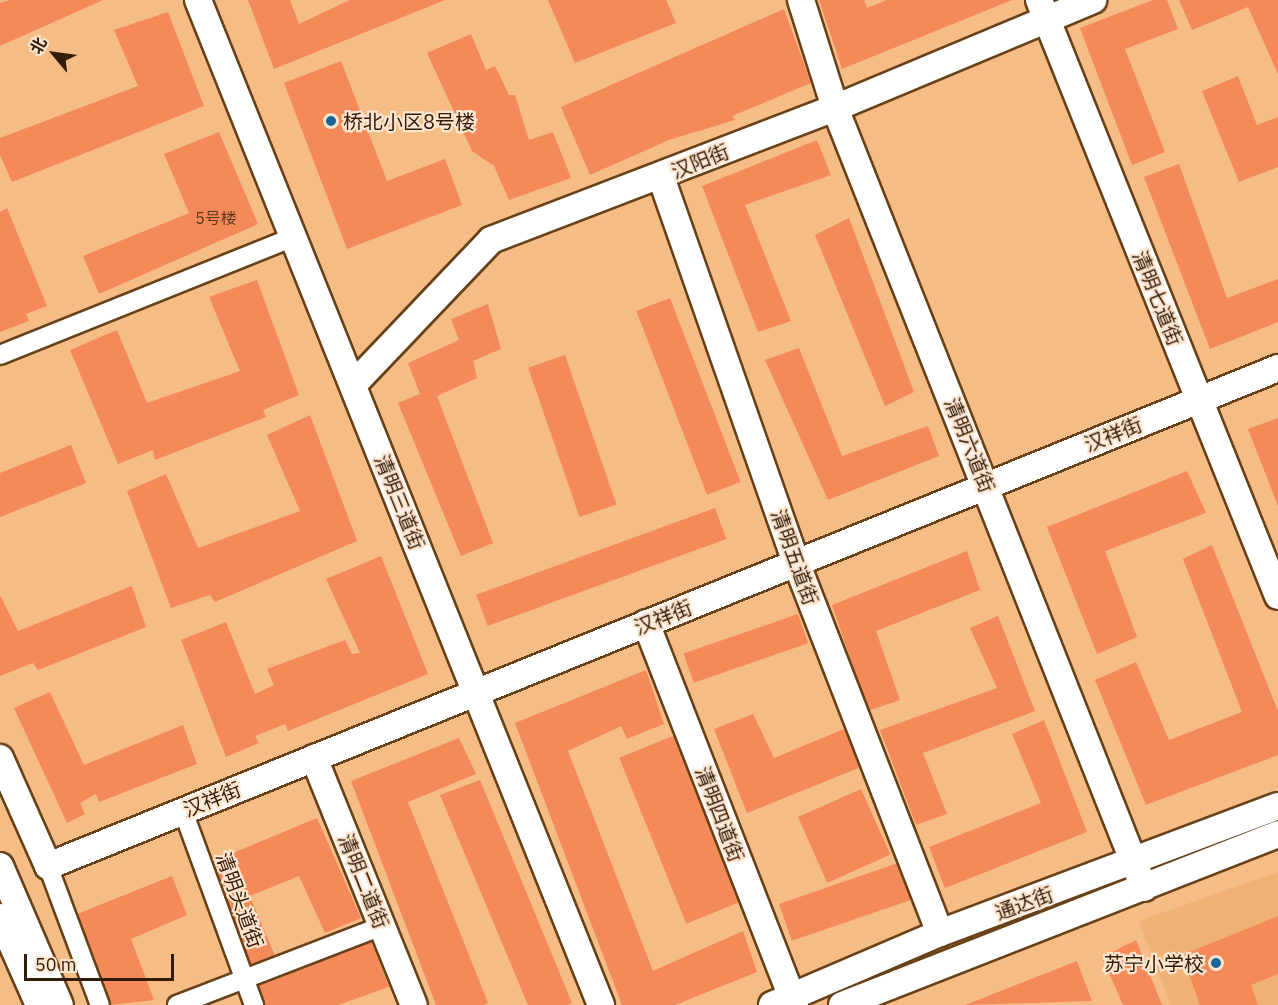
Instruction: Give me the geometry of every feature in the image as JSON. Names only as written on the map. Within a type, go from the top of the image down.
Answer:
[{"type":"street","name":"清明三道街","points":[[198,0],[601,1005]]},
{"type":"street","name":"清明六道街","points":[[801,0],[835,108],[987,486],[1144,888]]},
{"type":"street","name":"汉阳街","points":[[353,385],[491,240],[661,177],[835,108],[1043,9],[1093,0]]},
{"type":"street","name":"清明七道街","points":[[1043,9],[1278,597]]},
{"type":"street","name":"清明五道街","points":[[661,177],[796,562],[940,933]]},
{"type":"street","points":[[0,355],[293,237]]},
{"type":"street","name":"汉祥街","points":[[48,866],[1278,368]]},
{"type":"street","name":"清明四道街","points":[[646,623],[786,1002]]},
{"type":"street","points":[[0,758],[48,866],[100,1005]]},
{"type":"street","name":"清明二道街","points":[[314,758],[414,1005]]},
{"type":"street","name":"通达街","points":[[786,1002],[940,933],[1134,863],[1278,806]]},
{"type":"street","name":"清明头道街","points":[[183,811],[254,1005]]},
{"type":"street","name":"通达街","points":[[842,1005],[1278,834]]},
{"type":"street","points":[[0,866],[60,1005]]},
{"type":"street","points":[[0,917],[39,1005]]},
{"type":"street","points":[[177,1005],[382,926]]},
{"type":"shaded area","name":"苏宁小学校","points":[[1278,872],[1278,1005],[1171,1005],[1139,921]]},
{"type":"building","points":[[10,0],[103,0],[0,46],[0,3]]},
{"type":"building","points":[[248,0],[290,0],[299,24],[350,0],[445,0],[274,69]]},
{"type":"building","points":[[548,0],[666,0],[676,23],[575,63]]},
{"type":"building","points":[[819,0],[864,0],[867,8],[887,0],[1012,0],[842,69]]},
{"type":"building","points":[[1153,0],[1167,0],[1178,29],[1125,49],[1165,152],[1132,165],[1080,28]]},
{"type":"building","points":[[1179,0],[1278,0],[1278,74],[1248,7],[1192,30]]},
{"type":"building","points":[[784,9],[811,83],[732,116],[735,120],[669,140],[590,175],[561,107]]},
{"type":"building","points":[[168,12],[204,106],[12,182],[0,155],[0,138],[138,86],[114,30]]},
{"type":"building","points":[[471,34],[486,70],[495,66],[509,95],[515,95],[529,140],[553,132],[571,178],[509,200],[494,166],[472,151],[427,53]]},
{"type":"building","name":"桥北小区8号楼","points":[[341,61],[387,181],[445,159],[462,205],[347,249],[284,83]]},
{"type":"building","points":[[1238,76],[1257,125],[1278,117],[1278,167],[1239,182],[1202,91]]},
{"type":"building","points":[[219,132],[258,224],[99,294],[83,256],[189,213],[164,154]]},
{"type":"building","points":[[817,140],[831,175],[745,205],[791,321],[758,332],[702,186]]},
{"type":"building","points":[[1179,164],[1227,298],[1278,279],[1278,322],[1210,349],[1144,177]]},
{"type":"building","points":[[7,208],[47,306],[26,314],[29,321],[0,332],[0,212]]},
{"type":"building","points":[[849,218],[914,392],[885,406],[815,235]]},
{"type":"building","points":[[257,280],[299,395],[263,410],[266,417],[155,460],[153,450],[118,464],[70,350],[117,330],[147,403],[240,371],[209,297]]},
{"type":"building","points":[[670,298],[741,482],[707,495],[636,311]]},
{"type":"building","points":[[488,304],[501,349],[473,361],[477,378],[437,396],[493,543],[461,556],[398,403],[420,394],[408,363],[459,340],[451,319]]},
{"type":"building","points":[[799,348],[842,456],[928,426],[939,456],[828,500],[765,360]]},
{"type":"building","points":[[565,355],[616,504],[580,517],[528,368]]},
{"type":"building","points":[[310,415],[357,541],[215,602],[210,595],[171,608],[127,491],[166,474],[198,548],[300,511],[267,435]]},
{"type":"building","points":[[1278,418],[1278,506],[1248,429]]},
{"type":"building","points":[[71,445],[86,483],[0,517],[0,473]]},
{"type":"building","points":[[1187,471],[1206,513],[1105,551],[1137,637],[1097,654],[1047,527]]},
{"type":"building","points":[[715,508],[726,539],[488,626],[476,595]]},
{"type":"building","points":[[1212,545],[1278,711],[1278,755],[1146,805],[1095,680],[1136,662],[1169,740],[1242,712],[1183,559]]},
{"type":"building","points":[[967,551],[980,590],[876,631],[900,700],[868,711],[832,605]]},
{"type":"building","points":[[381,556],[428,674],[288,731],[285,724],[255,736],[259,743],[226,757],[181,640],[226,622],[255,694],[274,685],[267,669],[345,640],[352,654],[360,653],[326,579]]},
{"type":"building","points":[[132,586],[146,627],[38,670],[33,663],[0,676],[0,595],[18,631]]},
{"type":"building","points":[[798,614],[808,643],[694,683],[684,653]]},
{"type":"building","points":[[998,616],[1035,711],[923,753],[947,814],[916,825],[880,730],[997,688],[970,628]]},
{"type":"building","points":[[646,670],[664,724],[627,739],[621,726],[568,751],[653,971],[743,931],[757,972],[675,1005],[622,1005],[515,723]]},
{"type":"building","points":[[50,692],[84,765],[183,725],[197,764],[99,802],[96,794],[80,803],[85,814],[67,823],[14,708]]},
{"type":"building","points":[[753,714],[774,758],[844,729],[861,767],[747,813],[714,729]]},
{"type":"building","points":[[1044,720],[1087,832],[945,888],[929,847],[1041,803],[1012,734]]},
{"type":"building","points":[[673,736],[740,902],[686,924],[619,758]]},
{"type":"building","points":[[459,738],[476,774],[408,802],[488,1003],[483,1005],[436,1005],[351,781]]},
{"type":"building","points":[[480,780],[572,1003],[567,1005],[528,1005],[440,795]]},
{"type":"building","points":[[861,789],[890,855],[827,883],[798,817]]},
{"type":"building","points":[[317,818],[361,918],[325,933],[299,876],[250,896],[275,956],[234,973],[195,869]]},
{"type":"building","points":[[901,862],[914,899],[792,941],[779,904]]},
{"type":"building","points":[[172,876],[187,915],[131,939],[154,1000],[110,1005],[77,914]]},
{"type":"building","points":[[1278,916],[1278,974],[1251,985],[1258,1005],[1200,1005],[1182,955]]},
{"type":"building","points":[[370,938],[389,987],[338,1005],[250,1005],[243,986]]},
{"type":"building","points":[[1136,940],[1162,1005],[1123,1005],[1102,957]]},
{"type":"building","points":[[1077,961],[1092,1001],[965,1005]]},
{"type":"place","name":"桥北小区8号楼","points":[[331,121]]},
{"type":"place","name":"苏宁小学校","points":[[1216,963]]}]
